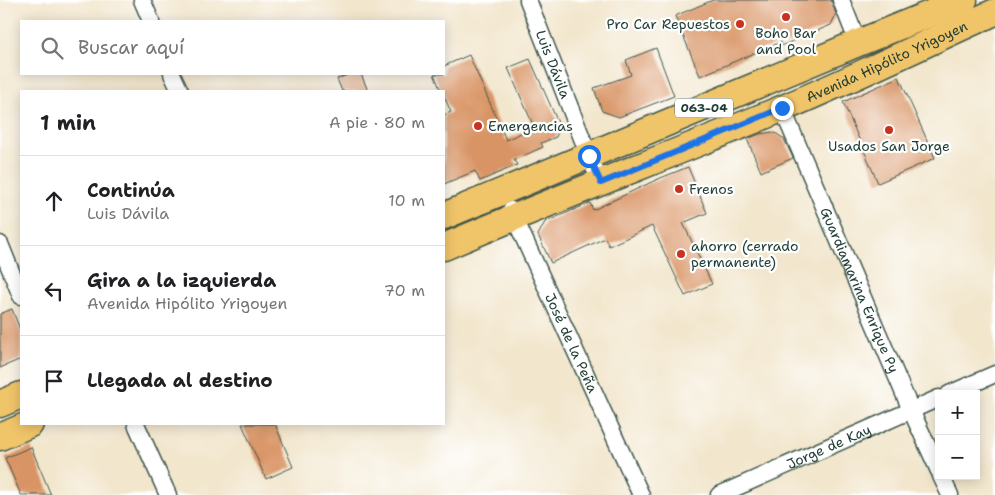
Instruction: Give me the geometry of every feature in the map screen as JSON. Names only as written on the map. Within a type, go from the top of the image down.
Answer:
[{"type":"main road","name":"Avenida Hipólito Yrigoyen","points":[[445,216],[964,0]]},
{"type":"main road","name":"Avenida Hipólito Yrigoyen","points":[[445,247],[782,108],[995,12]]},
{"type":"main road","points":[[0,404],[20,395]]},
{"type":"main road","points":[[0,437],[28,425]]},
{"type":"street","points":[[142,0],[151,20]]},
{"type":"street","name":"Luis Dávila","points":[[528,0],[601,183]]},
{"type":"street","points":[[841,0],[858,43]]},
{"type":"street","points":[[172,75],[180,90]]},
{"type":"street","name":"Guardiamarina Enrique Py","points":[[782,108],[935,462]]},
{"type":"street","name":"José de la Peña","points":[[502,192],[641,495]]},
{"type":"street","points":[[0,244],[20,294]]},
{"type":"street","points":[[958,390],[995,374]]},
{"type":"street","name":"Jorge de Kay","points":[[719,495],[935,400]]},
{"type":"street","points":[[136,425],[168,495]]},
{"type":"street","points":[[943,480],[950,495]]},
{"type":"building","points":[[713,0],[831,0],[836,14],[831,25],[781,46],[781,42],[700,76],[675,16]]},
{"type":"building","points":[[656,48],[674,96],[619,117],[602,111],[594,88],[631,75],[626,60]]},
{"type":"building","points":[[469,55],[506,140],[534,127],[508,68],[530,59],[560,127],[556,137],[541,143],[543,147],[514,160],[517,165],[480,181],[475,171],[445,184],[445,115],[451,112],[445,98],[445,90],[441,90],[434,75],[445,75],[445,66]]},
{"type":"building","points":[[347,75],[361,75],[368,90],[342,90],[337,79]]},
{"type":"building","name":"Usados San Jorge","points":[[899,77],[935,158],[878,183],[843,102]]},
{"type":"building","points":[[772,132],[784,139],[793,158],[761,172],[747,139]]},
{"type":"building","points":[[688,167],[707,213],[683,223],[712,284],[685,296],[652,226],[609,246],[605,238],[551,263],[538,235],[545,222],[590,203],[593,210]]},
{"type":"building","points":[[12,309],[20,329],[20,359],[0,368],[0,314]]},
{"type":"building","points":[[242,425],[275,425],[293,467],[266,479]]},
{"type":"building","points":[[31,447],[51,495],[21,495],[5,458]]},
{"type":"place","name":"Boho Bar and Pool","points":[[786,17]]},
{"type":"place","name":"Pro Car Repuestos","points":[[740,24]]},
{"type":"place","name":"Emergencias","points":[[478,126]]},
{"type":"place","name":"Usados San Jorge","points":[[889,130]]},
{"type":"place","name":"Frenos","points":[[679,189]]},
{"type":"place","name":"ahorro (cerrado permanente)","points":[[681,254]]},
{"type":"route","points":[[589,156],[601,183],[782,108]]}]
